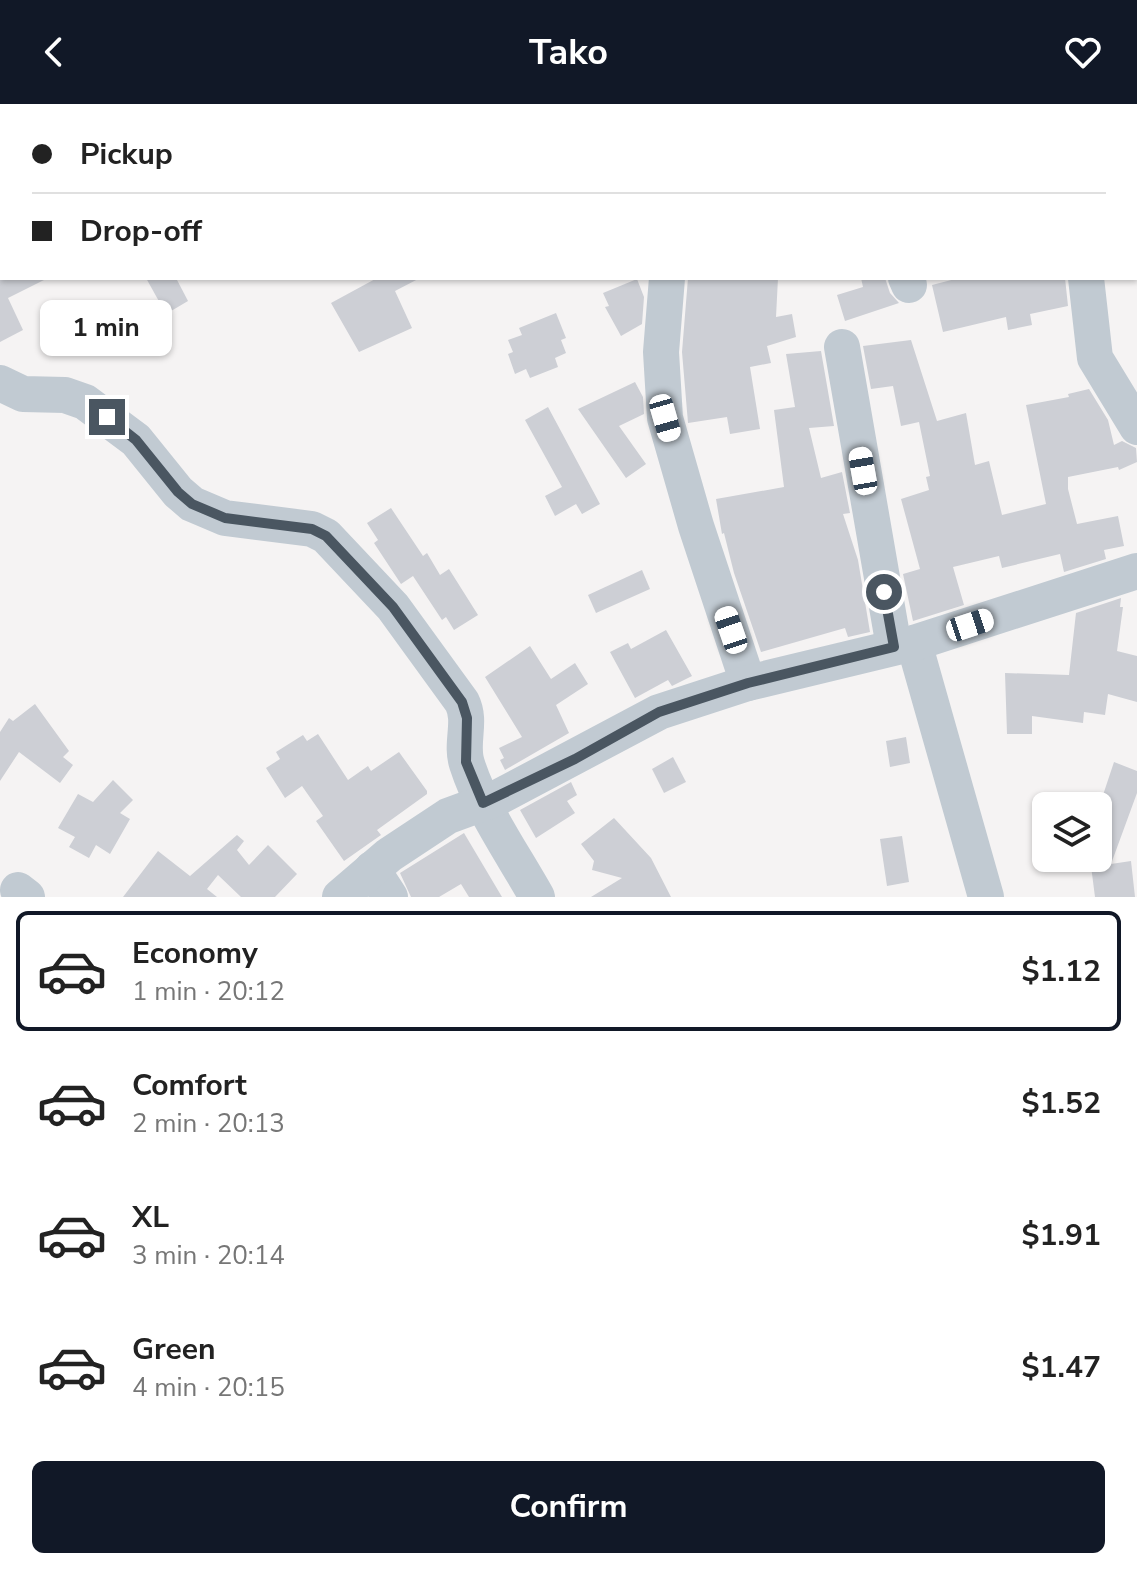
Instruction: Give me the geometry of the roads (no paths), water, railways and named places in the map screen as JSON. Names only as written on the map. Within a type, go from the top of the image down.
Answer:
[{"type":"street","points":[[667,280],[661,352],[665,418],[696,526],[748,683]]},
{"type":"street","points":[[1086,280],[1095,358],[1137,427]]},
{"type":"street","points":[[842,347],[904,645],[986,897]]},
{"type":"street","points":[[0,383],[23,394],[65,395],[85,402],[136,440],[178,492],[192,504],[225,518],[312,529],[326,536],[393,607],[462,702],[467,718],[466,762],[483,803],[537,897]]},
{"type":"street","points":[[340,897],[381,883],[448,816],[483,803],[575,759],[659,712],[748,683],[904,645],[1137,571]]}]
